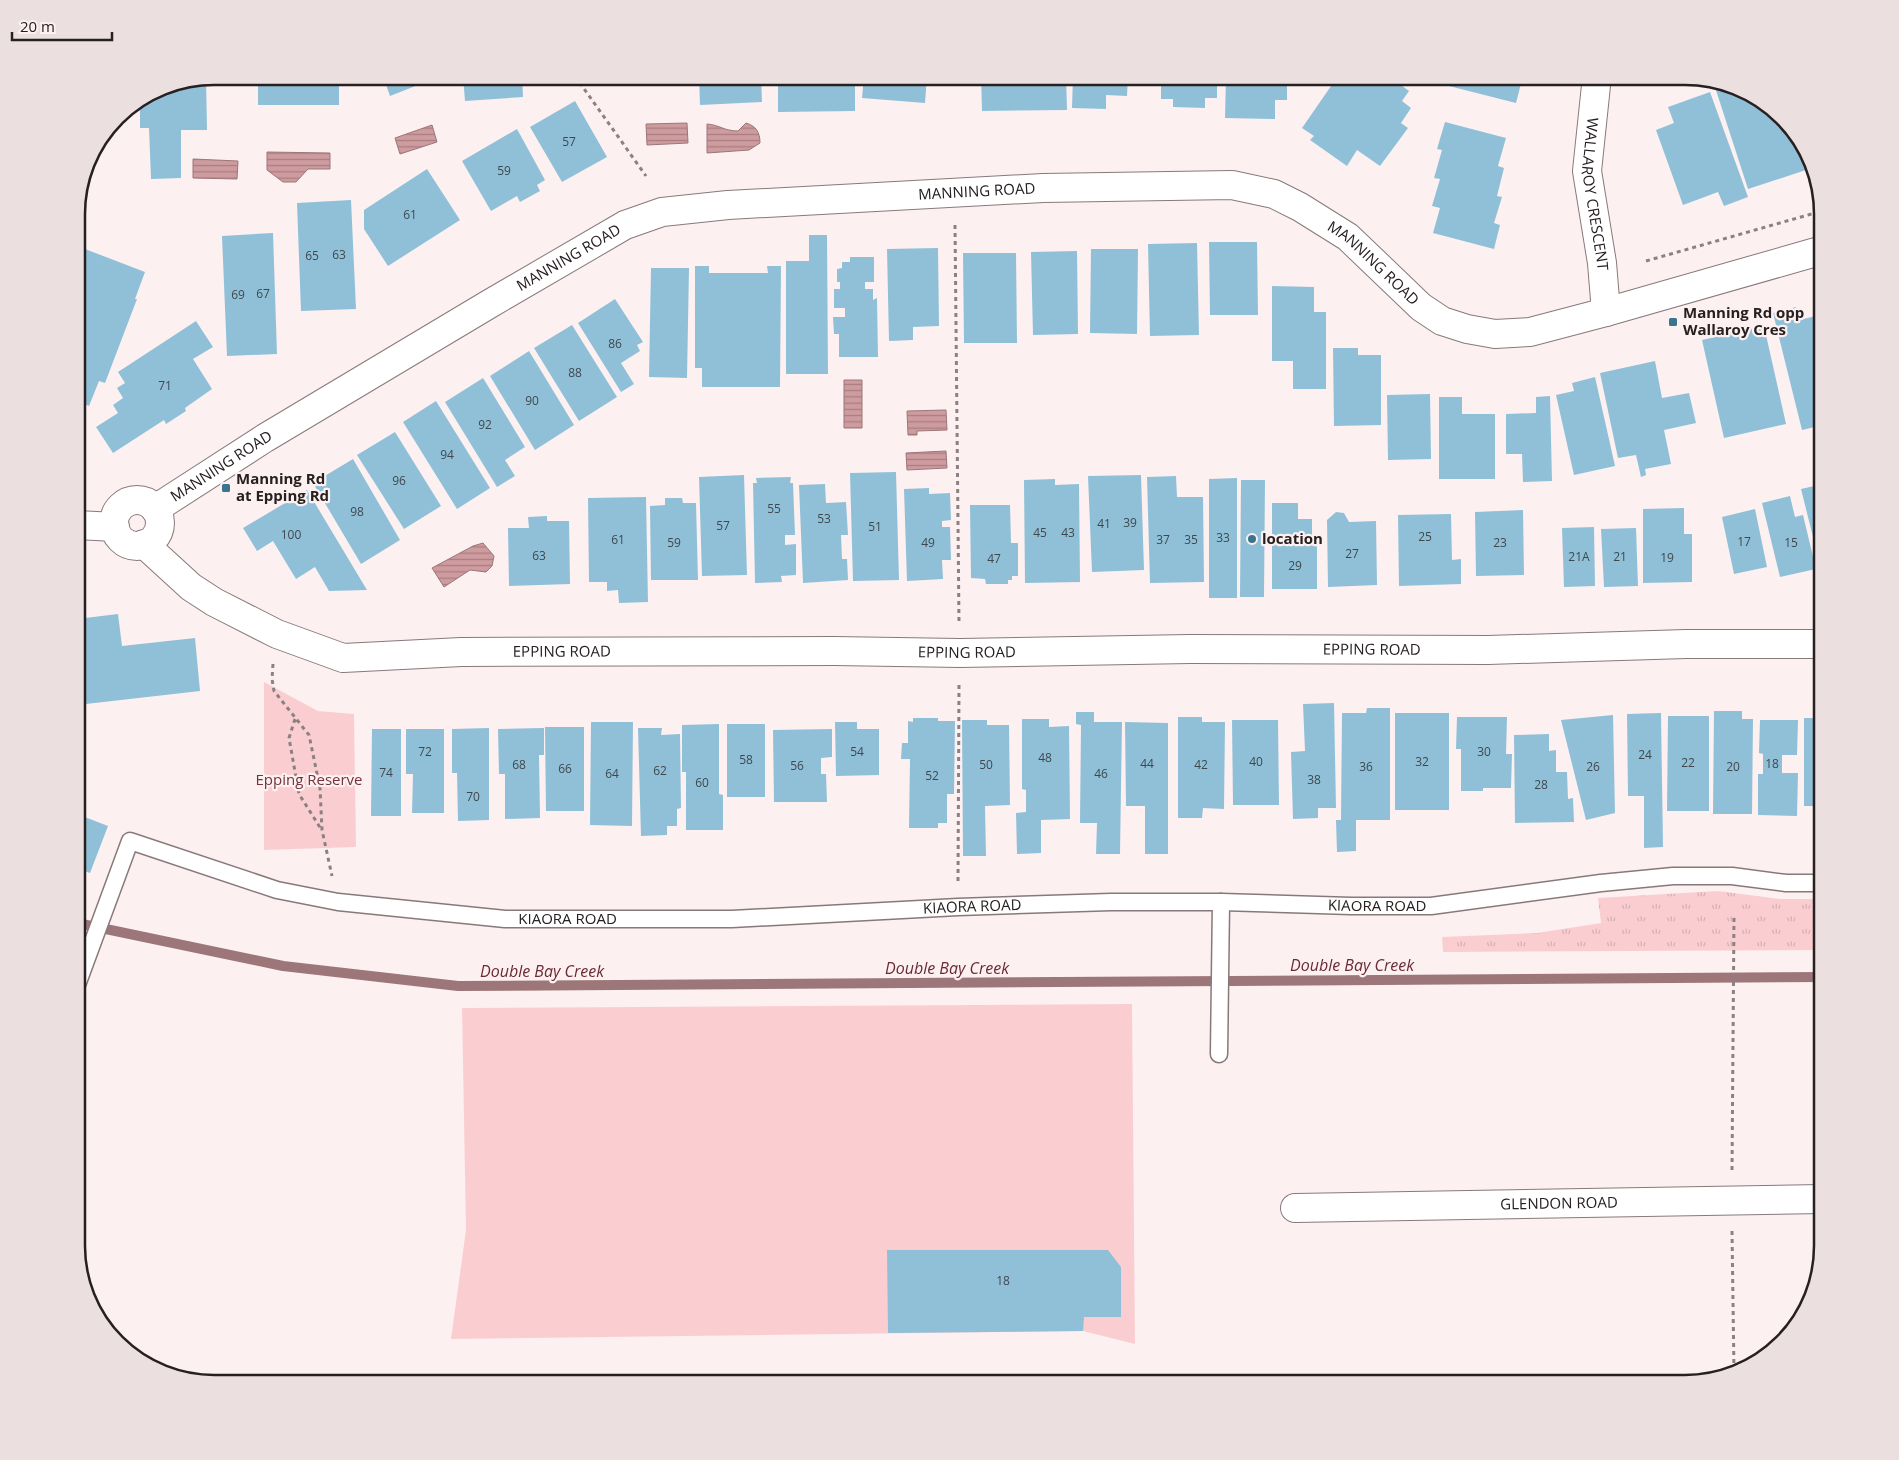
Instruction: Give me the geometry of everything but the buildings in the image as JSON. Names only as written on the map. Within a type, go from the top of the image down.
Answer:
[{"type":"street","name":"WALLAROY CRESCENT","points":[[1596,85],[1587,171],[1602,263],[1606,312]]},
{"type":"street","name":"MANNING ROAD","points":[[155,510],[264,438],[491,303],[625,225],[662,212],[738,204],[1043,188],[1232,184],[1274,194],[1300,206],[1348,237],[1421,307],[1442,321],[1467,330],[1495,334],[1530,332],[1814,253]]},
{"type":"street","points":[[140,500],[147,502],[155,510],[159,519],[159,527],[151,540],[137,546],[122,540],[117,534],[115,527],[116,513],[126,503],[140,500]]},
{"type":"street","points":[[85,525],[115,527]]},
{"type":"street","name":"EPPING ROAD","points":[[144,544],[190,587],[214,602],[277,634],[344,658],[460,652],[834,651],[960,653],[1209,649],[1488,650],[1686,644],[1814,644]]},
{"type":"street","name":"GLENDON ROAD","points":[[1295,1208],[1814,1199]]},
{"type":"lane","name":"KIAORA ROAD","points":[[85,961],[130,841],[278,890],[338,902],[505,919],[732,919],[958,907],[1111,902],[1431,906],[1601,883],[1673,876],[1732,876],[1786,884],[1814,883]]},
{"type":"lane","points":[[1219,1054],[1221,902]]},
{"type":"path","points":[[581,85],[646,176]]},
{"type":"path","points":[[1646,261],[1814,213]]},
{"type":"path","points":[[955,224],[960,653],[958,907]]},
{"type":"path","points":[[277,634],[272,679],[274,691],[309,735],[320,788],[322,830],[338,902]]},
{"type":"path","points":[[296,718],[289,738],[298,794],[322,830]]},
{"type":"path","points":[[1734,915],[1732,962],[1734,1365]]},
{"type":"green space","name":"Epping Reserve","points":[[264,682],[318,711],[354,714],[356,847],[264,850]]},
{"type":"green space","points":[[1718,891],[1780,899],[1814,899],[1814,950],[1443,952],[1442,937],[1537,933],[1601,923],[1598,898]]},
{"type":"green space","points":[[1132,1004],[1135,1344],[1083,1331],[451,1339],[466,1230],[462,1008]]},
{"type":"shaded area","points":[[687,123],[688,143],[647,145],[646,124]]},
{"type":"shaded area","points":[[746,123],[757,130],[760,143],[749,150],[707,153],[707,124],[738,131]]},
{"type":"shaded area","points":[[432,125],[437,142],[400,154],[395,138]]},
{"type":"shaded area","points":[[267,152],[330,153],[330,169],[308,169],[296,182],[283,182],[267,170]]},
{"type":"shaded area","points":[[193,159],[238,161],[237,179],[193,178]]},
{"type":"shaded area","points":[[844,380],[862,380],[862,428],[844,428]]},
{"type":"shaded area","points":[[946,410],[947,430],[917,431],[917,435],[908,435],[907,411]]},
{"type":"shaded area","points":[[946,451],[947,468],[907,470],[906,453]]},
{"type":"shaded area","points":[[483,543],[494,556],[492,566],[486,572],[470,570],[444,587],[432,568],[473,546]]},
{"type":"waterway","name":"Double Bay Creek","points":[[85,925],[283,966],[458,986],[1814,977]]},
{"type":"place","name":"Manning Rd opp Wallaroy Cres","points":[[1673,322]]},
{"type":"place","name":"Manning Rd at Epping Rd","points":[[226,488]]},
{"type":"place","name":"location","points":[[1252,539]]}]
